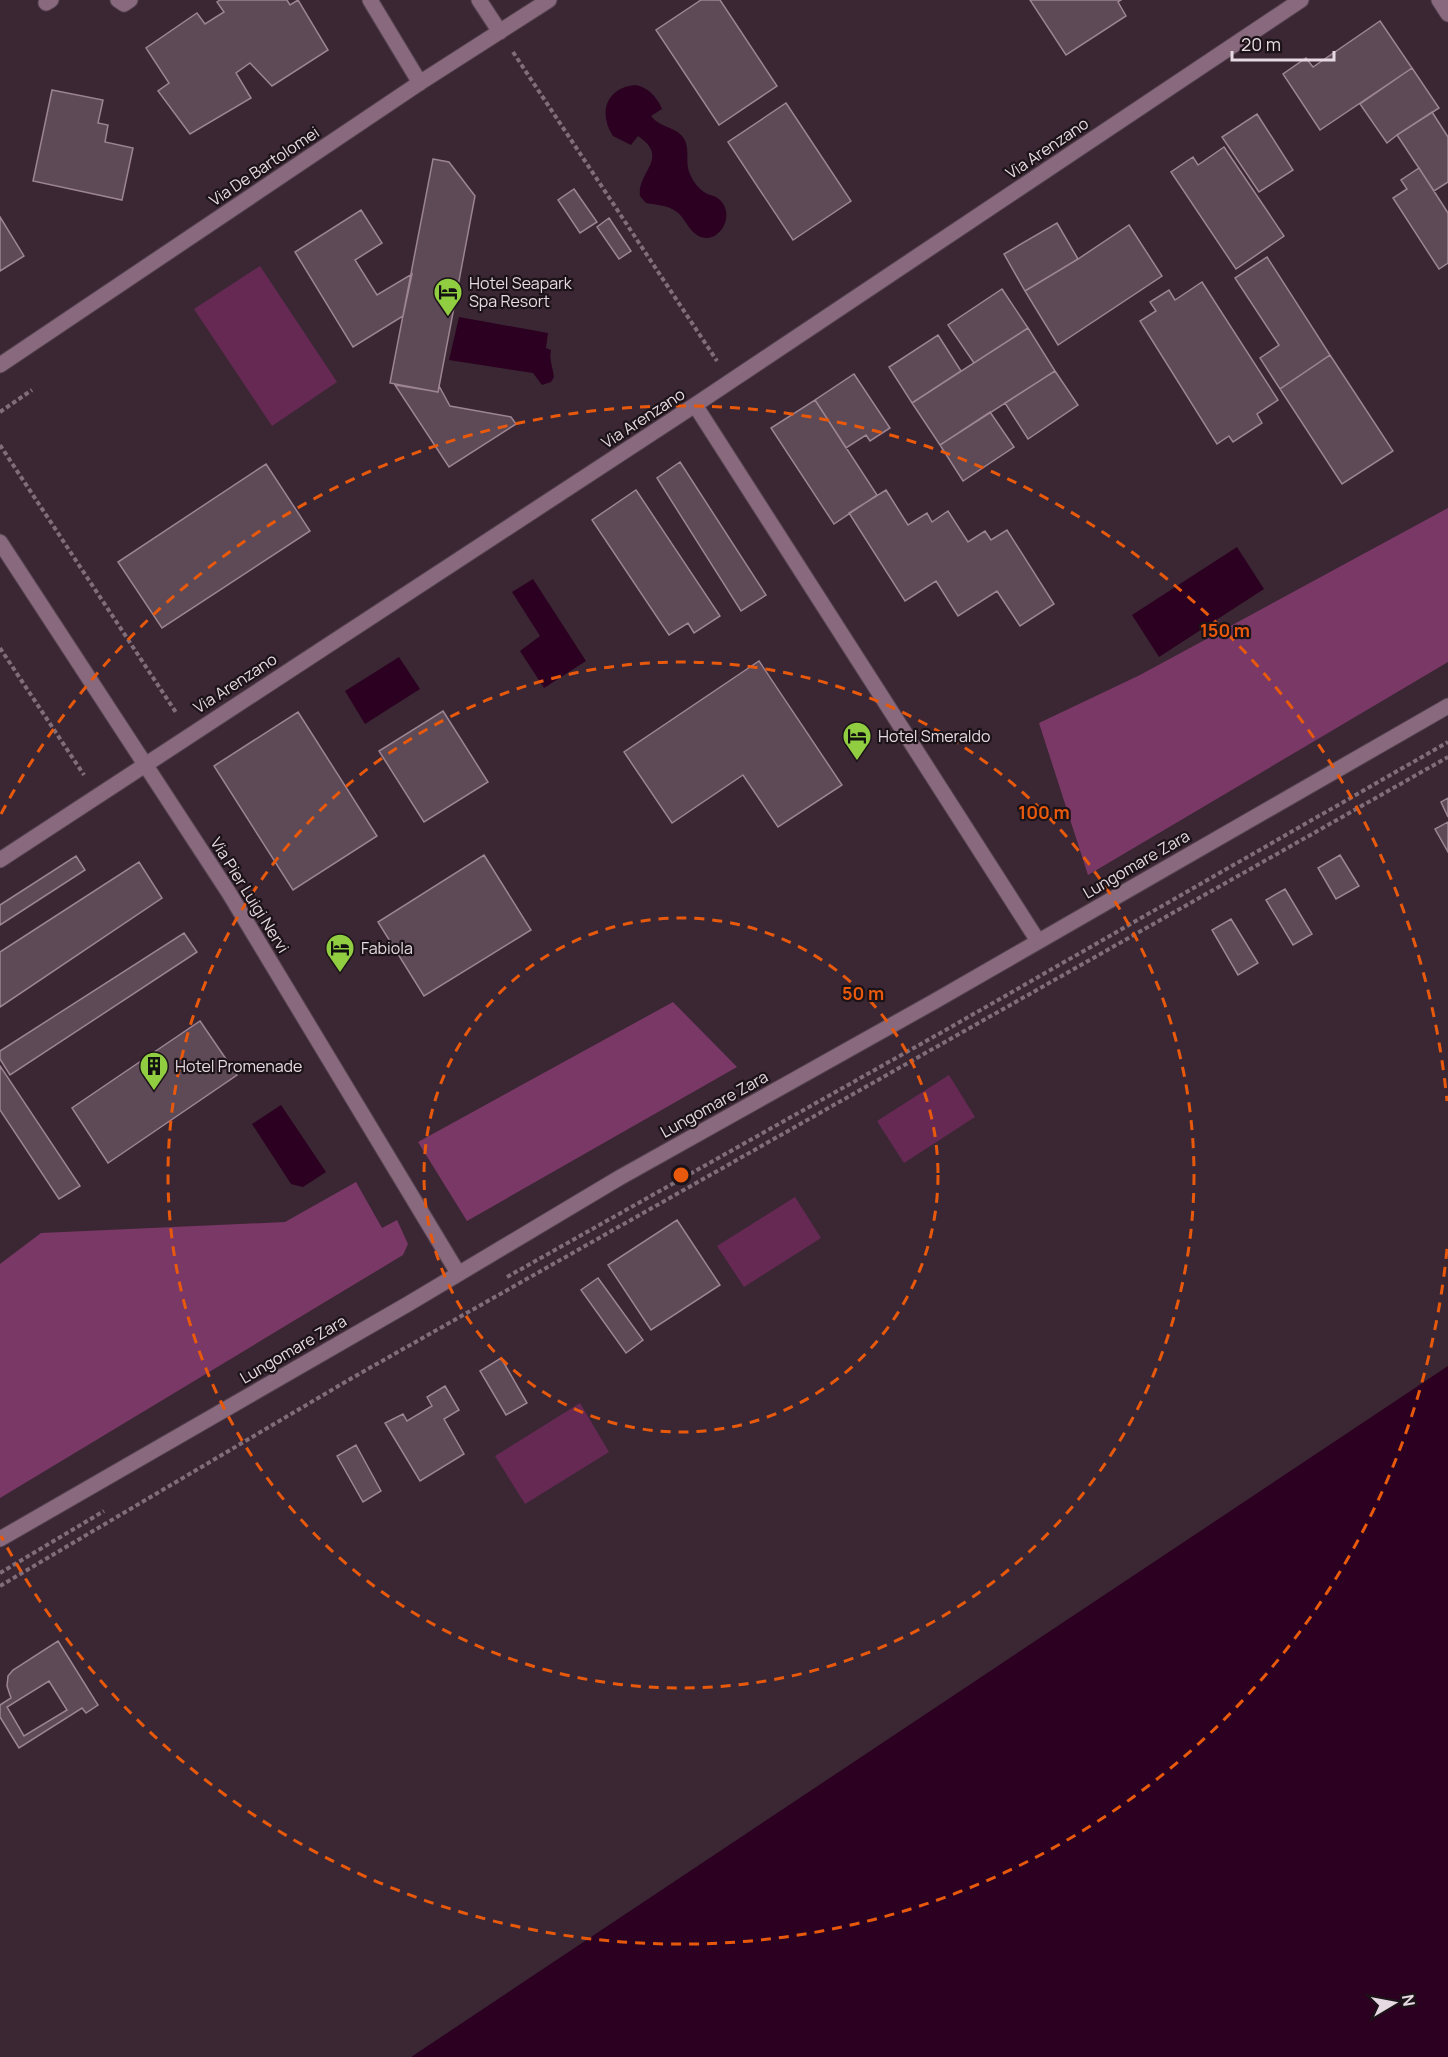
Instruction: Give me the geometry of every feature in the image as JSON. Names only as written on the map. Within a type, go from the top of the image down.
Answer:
[{"type":"street","points":[[118,0],[124,4],[130,0]]},
{"type":"street","points":[[370,0],[420,83]]},
{"type":"street","points":[[479,0],[500,32]]},
{"type":"street","name":"Via De Bartolomei","points":[[0,365],[420,83],[549,0]]},
{"type":"street","name":"Via Arenzano","points":[[0,860],[731,382],[1301,0]]},
{"type":"street","points":[[1439,0],[1448,14]]},
{"type":"street","points":[[695,405],[1038,941]]},
{"type":"street","name":"Via Pier Luigi Nervi","points":[[0,542],[230,893],[458,1273]]},
{"type":"street","name":"Lungomare Zara","points":[[0,1539],[408,1304],[629,1173],[1448,706]]},
{"type":"path","points":[[500,32],[731,382]]},
{"type":"path","points":[[0,412],[32,390]]},
{"type":"path","points":[[0,445],[179,717]]},
{"type":"path","points":[[0,648],[90,783]]},
{"type":"path","points":[[502,1280],[951,1027],[1448,742]]},
{"type":"path","points":[[0,1586],[352,1378],[1448,756]]},
{"type":"path","points":[[0,1573],[112,1507]]},
{"type":"shaded area","points":[[635,85],[648,90],[660,105],[662,109],[651,116],[654,120],[677,132],[684,139],[688,169],[696,184],[723,204],[726,221],[717,234],[707,238],[697,235],[677,212],[646,203],[640,196],[640,188],[652,159],[652,151],[638,136],[631,145],[613,136],[606,119],[611,96],[625,87]]},
{"type":"shaded area","points":[[260,266],[337,382],[272,426],[194,309]]},
{"type":"shaded area","points":[[459,317],[548,333],[546,348],[551,350],[554,377],[551,382],[542,385],[533,373],[449,360]]},
{"type":"shaded area","points":[[1448,508],[1448,662],[1088,875],[1039,723],[1140,675]]},
{"type":"shaded area","points":[[1237,547],[1264,589],[1159,657],[1132,615]]},
{"type":"shaded area","points":[[533,579],[586,661],[544,688],[520,651],[540,636],[512,592]]},
{"type":"shaded area","points":[[399,657],[420,689],[365,724],[345,691]]},
{"type":"shaded area","points":[[673,1002],[737,1067],[467,1221],[418,1142]]},
{"type":"shaded area","points":[[949,1075],[975,1117],[904,1163],[877,1121]]},
{"type":"shaded area","points":[[281,1105],[326,1172],[303,1187],[291,1184],[252,1124]]},
{"type":"shaded area","points":[[356,1182],[382,1228],[397,1220],[408,1244],[403,1255],[0,1498],[0,1264],[41,1233],[285,1222]]},
{"type":"shaded area","points":[[795,1197],[821,1238],[744,1287],[717,1246]]},
{"type":"shaded area","points":[[1448,1366],[1448,2057],[411,2057]]},
{"type":"shaded area","points":[[580,1403],[609,1452],[525,1504],[495,1456]]},
{"type":"building","points":[[220,0],[287,0],[290,5],[298,0],[328,50],[272,86],[250,63],[236,73],[251,98],[190,134],[158,91],[169,83],[146,48],[197,13],[205,24],[224,12],[217,2]]},
{"type":"building","points":[[701,0],[720,0],[777,86],[719,125],[656,30]]},
{"type":"building","points":[[1030,0],[1121,0],[1118,2],[1126,16],[1066,55]]},
{"type":"building","points":[[1380,21],[1412,68],[1320,130],[1283,74],[1306,58],[1313,67]]},
{"type":"building","points":[[1412,68],[1439,108],[1387,143],[1360,104]]},
{"type":"building","points":[[52,90],[103,100],[98,123],[108,125],[105,142],[133,148],[122,200],[33,181]]},
{"type":"building","points":[[786,103],[851,201],[793,240],[728,142]]},
{"type":"building","points":[[1432,112],[1448,137],[1448,182],[1434,191],[1397,135]]},
{"type":"building","points":[[1257,114],[1293,170],[1259,192],[1222,137]]},
{"type":"building","points":[[1224,147],[1284,236],[1236,269],[1171,172],[1193,157],[1198,165]]},
{"type":"building","points":[[433,159],[449,162],[475,196],[438,392],[390,383]]},
{"type":"building","points":[[1419,168],[1448,213],[1448,263],[1439,269],[1393,198],[1407,189],[1401,180]]},
{"type":"building","points":[[574,189],[597,222],[580,233],[558,200]]},
{"type":"building","points":[[361,210],[382,243],[355,260],[377,295],[412,274],[403,316],[353,347],[295,252]]},
{"type":"building","points":[[0,217],[24,256],[0,271]]},
{"type":"building","points":[[609,218],[631,251],[619,259],[597,227]]},
{"type":"building","points":[[1057,223],[1078,259],[1025,291],[1004,254]]},
{"type":"building","points":[[1129,225],[1162,276],[1058,345],[1025,291]]},
{"type":"building","points":[[1267,257],[1330,355],[1280,389],[1260,358],[1279,345],[1235,278]]},
{"type":"building","points":[[1202,282],[1278,400],[1257,414],[1262,423],[1233,442],[1229,436],[1217,444],[1140,321],[1156,311],[1150,302],[1169,290],[1175,300]]},
{"type":"building","points":[[1002,289],[1028,328],[974,363],[948,325]]},
{"type":"building","points":[[1028,328],[1055,371],[940,445],[912,403]]},
{"type":"building","points":[[938,335],[961,371],[912,403],[889,367]]},
{"type":"building","points":[[1330,355],[1393,451],[1342,484],[1280,389]]},
{"type":"building","points":[[1055,371],[1078,405],[1028,439],[1005,403]]},
{"type":"building","points":[[854,374],[890,428],[870,441],[866,435],[846,448],[815,400]]},
{"type":"building","points":[[395,385],[438,392],[439,386],[450,406],[511,417],[516,424],[449,467]]},
{"type":"building","points":[[815,400],[877,495],[834,524],[771,428]]},
{"type":"building","points":[[990,412],[1014,447],[963,481],[940,445]]},
{"type":"building","points":[[680,462],[766,595],[741,611],[657,478]]},
{"type":"building","points":[[266,464],[310,531],[162,628],[118,562]]},
{"type":"building","points":[[636,490],[720,616],[694,633],[688,623],[669,635],[592,520]]},
{"type":"building","points":[[886,490],[908,525],[927,513],[932,522],[948,511],[968,542],[985,531],[991,540],[1007,530],[1054,604],[1020,626],[997,591],[958,616],[936,581],[905,601],[849,513]]},
{"type":"building","points":[[759,661],[842,785],[778,827],[743,775],[672,823],[624,752]]},
{"type":"building","points":[[443,711],[488,782],[424,822],[379,751]]},
{"type":"building","points":[[298,712],[377,836],[293,890],[214,766]]},
{"type":"building","points":[[1448,798],[1448,817],[1441,802]]},
{"type":"building","points":[[1448,822],[1448,852],[1435,829]]},
{"type":"building","points":[[484,855],[531,930],[424,996],[378,922]]},
{"type":"building","points":[[1340,855],[1359,886],[1336,899],[1318,868]]},
{"type":"building","points":[[76,856],[85,870],[0,925],[0,905]]},
{"type":"building","points":[[139,862],[162,898],[0,1007],[0,952]]},
{"type":"building","points":[[1285,889],[1312,934],[1293,945],[1266,900]]},
{"type":"building","points":[[1231,919],[1258,963],[1238,975],[1212,930]]},
{"type":"building","points":[[184,933],[197,952],[10,1075],[0,1059],[0,1051]]},
{"type":"building","name":"Hotel Promenade","points":[[200,1021],[237,1075],[108,1163],[72,1108]]},
{"type":"building","points":[[0,1066],[80,1186],[59,1199],[0,1110]]},
{"type":"building","points":[[677,1220],[720,1285],[651,1330],[608,1265]]},
{"type":"building","points":[[598,1278],[643,1340],[626,1353],[581,1290]]},
{"type":"building","points":[[501,1358],[527,1403],[506,1415],[480,1371]]},
{"type":"building","points":[[445,1386],[459,1410],[444,1419],[464,1454],[420,1481],[385,1423],[403,1414],[407,1421],[432,1406],[427,1397]]},
{"type":"building","points":[[356,1445],[381,1491],[363,1502],[337,1456]]},
{"type":"building","points":[[58,1641],[98,1705],[86,1713],[82,1708],[19,1748],[0,1717],[0,1705],[11,1698],[7,1686],[8,1676],[13,1670]],"holes":[[[49,1681],[67,1710],[24,1736],[7,1707]]]},
{"type":"place","name":"Hotel Seapark Spa Resort","points":[[448,318]]},
{"type":"place","name":"Hotel Smeraldo","points":[[857,762]]},
{"type":"place","name":"Fabiola","points":[[340,974]]},
{"type":"place","name":"Hotel Promenade","points":[[154,1092]]}]
